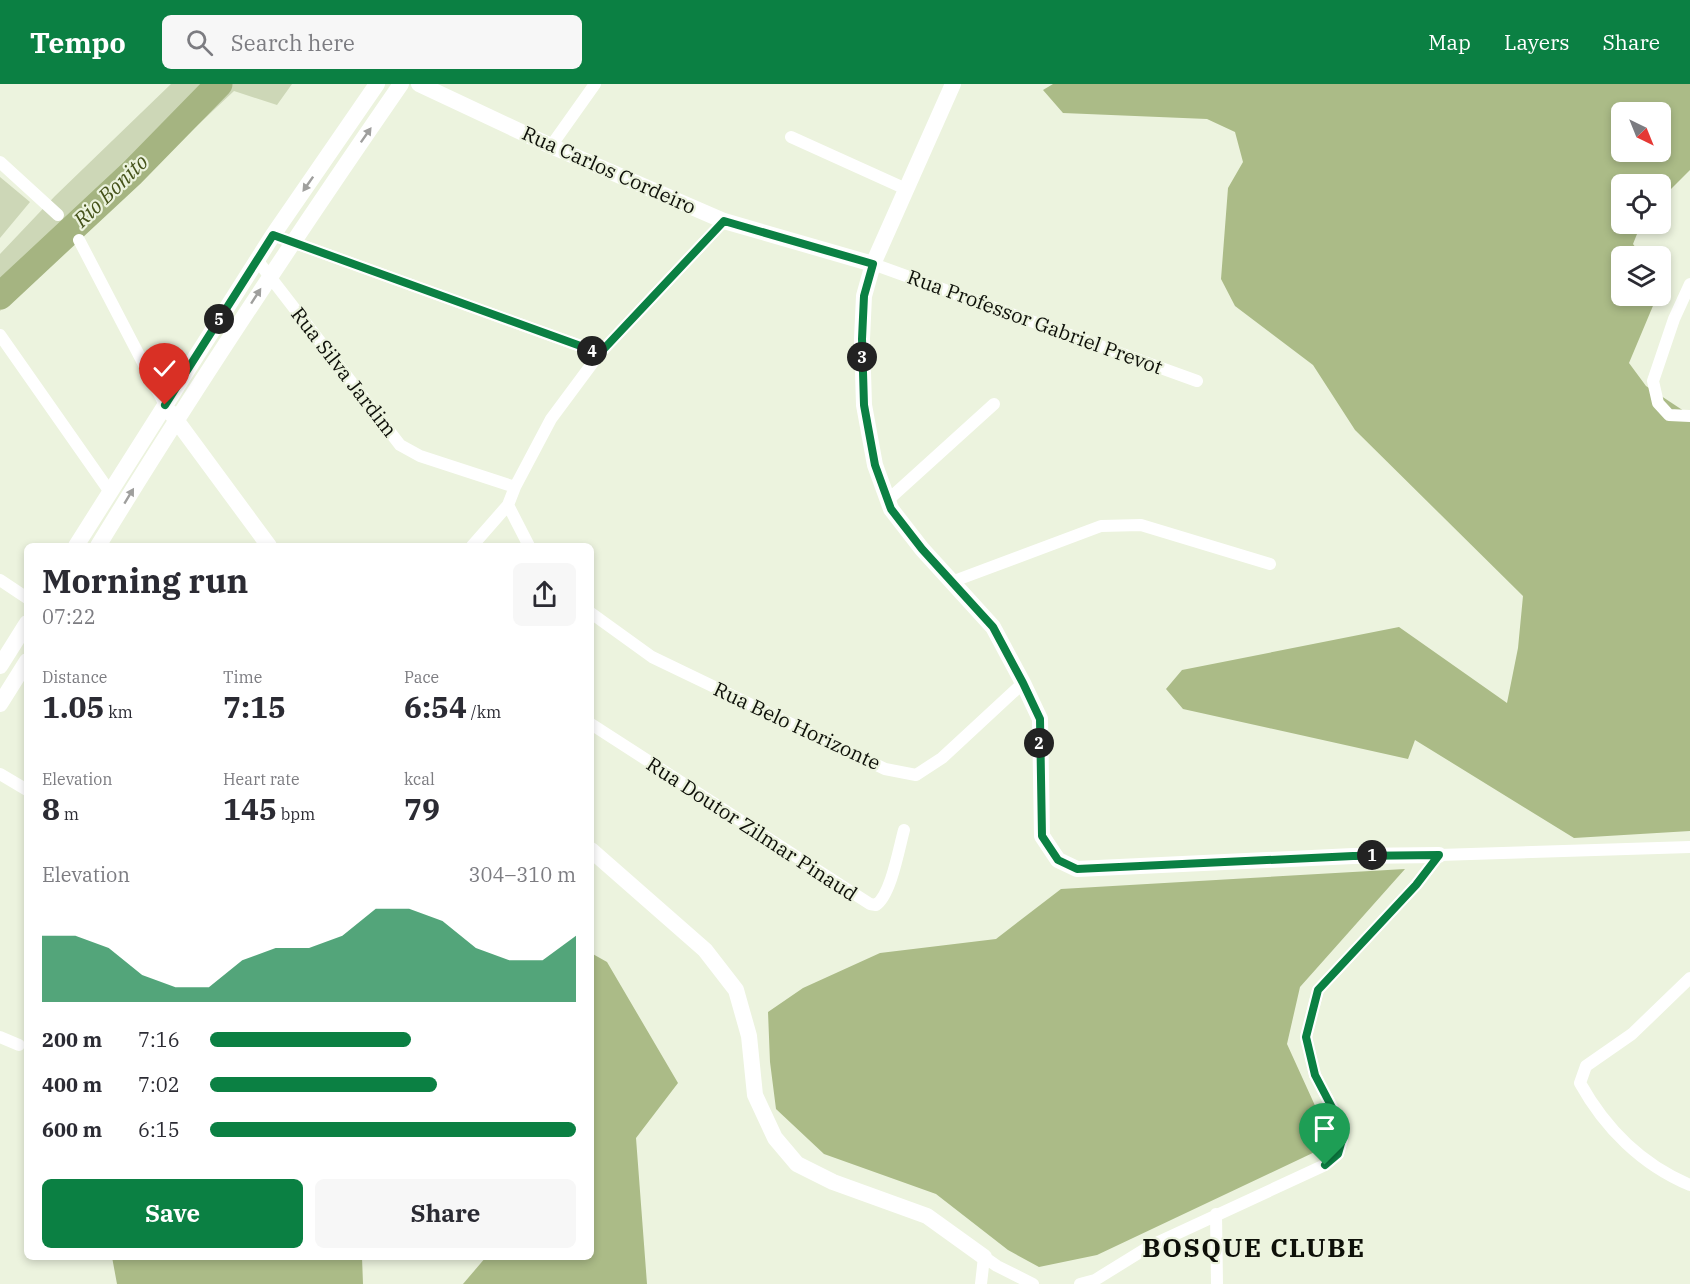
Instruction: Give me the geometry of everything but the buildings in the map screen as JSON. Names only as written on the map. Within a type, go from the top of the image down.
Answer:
[{"type":"street","points":[[77,543],[273,235],[377,84]]},
{"type":"street","points":[[100,543],[269,275],[401,84]]},
{"type":"street","name":"Rua Carlos Cordeiro","points":[[419,84],[551,146],[724,221],[873,264]]},
{"type":"street","points":[[551,146],[595,84]]},
{"type":"street","points":[[953,84],[873,264],[864,296],[862,339],[864,405],[875,465],[891,509],[922,549],[954,581],[993,627],[1040,719],[1042,836],[1058,860],[1077,869],[1353,856],[1690,847]]},
{"type":"street","points":[[791,137],[906,189]]},
{"type":"street","points":[[0,162],[58,215]]},
{"type":"street","points":[[475,543],[508,506],[515,487],[551,419],[600,353],[724,221]]},
{"type":"street","points":[[273,235],[600,353]]},
{"type":"street","points":[[79,240],[165,405],[267,543]]},
{"type":"street","name":"Rua Silva Jardim","points":[[257,260],[400,445],[420,456],[515,487]]},
{"type":"street","name":"Rua Professor Gabriel Prevot","points":[[873,264],[1197,381]]},
{"type":"street","points":[[1690,284],[1674,319],[1653,381],[1658,403],[1669,415],[1690,416]]},
{"type":"street","points":[[0,334],[110,492]]},
{"type":"street","points":[[888,500],[994,404]]},
{"type":"street","points":[[508,506],[527,543]]},
{"type":"street","points":[[954,581],[1101,526],[1141,525],[1270,564]]},
{"type":"street","points":[[0,580],[24,596]]},
{"type":"street","name":"Rua Belo Horizonte","points":[[594,616],[652,657],[885,769],[916,775],[942,758],[1023,683]]},
{"type":"street","points":[[0,666],[24,628]]},
{"type":"street","points":[[0,704],[24,666]]},
{"type":"street","name":"Rua Doutor Zilmar Pinaud","points":[[594,726],[870,904],[876,905],[881,902],[904,830]]},
{"type":"street","points":[[0,774],[24,788]]},
{"type":"street","points":[[594,853],[705,950],[736,990],[749,1036],[755,1095],[775,1138],[797,1164],[833,1182],[927,1216],[997,1266],[1033,1284]]},
{"type":"street","points":[[1080,1284],[1095,1280],[1150,1246],[1325,1165],[1338,1154],[1342,1140],[1337,1117],[1315,1075],[1306,1037],[1318,990],[1416,885],[1439,855]]},
{"type":"street","points":[[1690,978],[1632,1034],[1586,1066],[1580,1083],[1588,1097],[1624,1143],[1647,1163],[1690,1185]]},
{"type":"street","points":[[0,1037],[19,1045]]},
{"type":"street","points":[[1216,1214],[1217,1284]]},
{"type":"street","points":[[981,1284],[984,1257]]},
{"type":"green space","points":[[171,84],[292,84],[277,105],[234,91],[0,311],[0,254],[55,196]]},
{"type":"green space","points":[[1053,84],[1690,84],[1690,170],[1671,189],[1671,174],[1611,174],[1611,234],[1637,234],[1633,244],[1634,246],[1611,246],[1611,306],[1653,306],[1629,363],[1646,386],[1690,415],[1690,831],[1574,838],[1415,740],[1408,759],[1183,709],[1166,689],[1182,670],[1399,627],[1507,703],[1518,648],[1523,596],[1355,430],[1313,365],[1235,306],[1221,279],[1228,188],[1243,162],[1235,132],[1207,119],[1063,113],[1043,90]]},
{"type":"green space","points":[[0,177],[30,202],[0,238]]},
{"type":"green space","points":[[1405,869],[1300,987],[1287,1044],[1322,1121],[1319,1150],[1097,1255],[1039,1267],[1008,1250],[936,1194],[824,1154],[776,1109],[770,1062],[768,1012],[803,988],[880,953],[996,939],[1061,889]]},
{"type":"green space","points":[[594,955],[607,962],[678,1083],[636,1138],[647,1284],[463,1284],[483,1260],[594,1260]]},
{"type":"green space","points":[[113,1260],[362,1260],[363,1284],[117,1284]]},
{"type":"waterway","name":"Rio Bonito","points":[[0,296],[132,173],[219,84]]},
{"type":"district","name":"BOSQUE CLUBE","points":[[1254,1248]]},
{"type":"route","points":[[165,405],[273,235],[600,353],[724,221],[873,264],[864,296],[862,339],[864,405],[875,465],[891,509],[922,549],[954,581],[993,627],[1040,719],[1039,748],[1043,788],[1042,836],[1058,860],[1077,869],[1119,869],[1353,856],[1439,855],[1416,885],[1318,990],[1306,1037],[1315,1075],[1337,1117],[1342,1140],[1338,1154],[1325,1165]]}]
